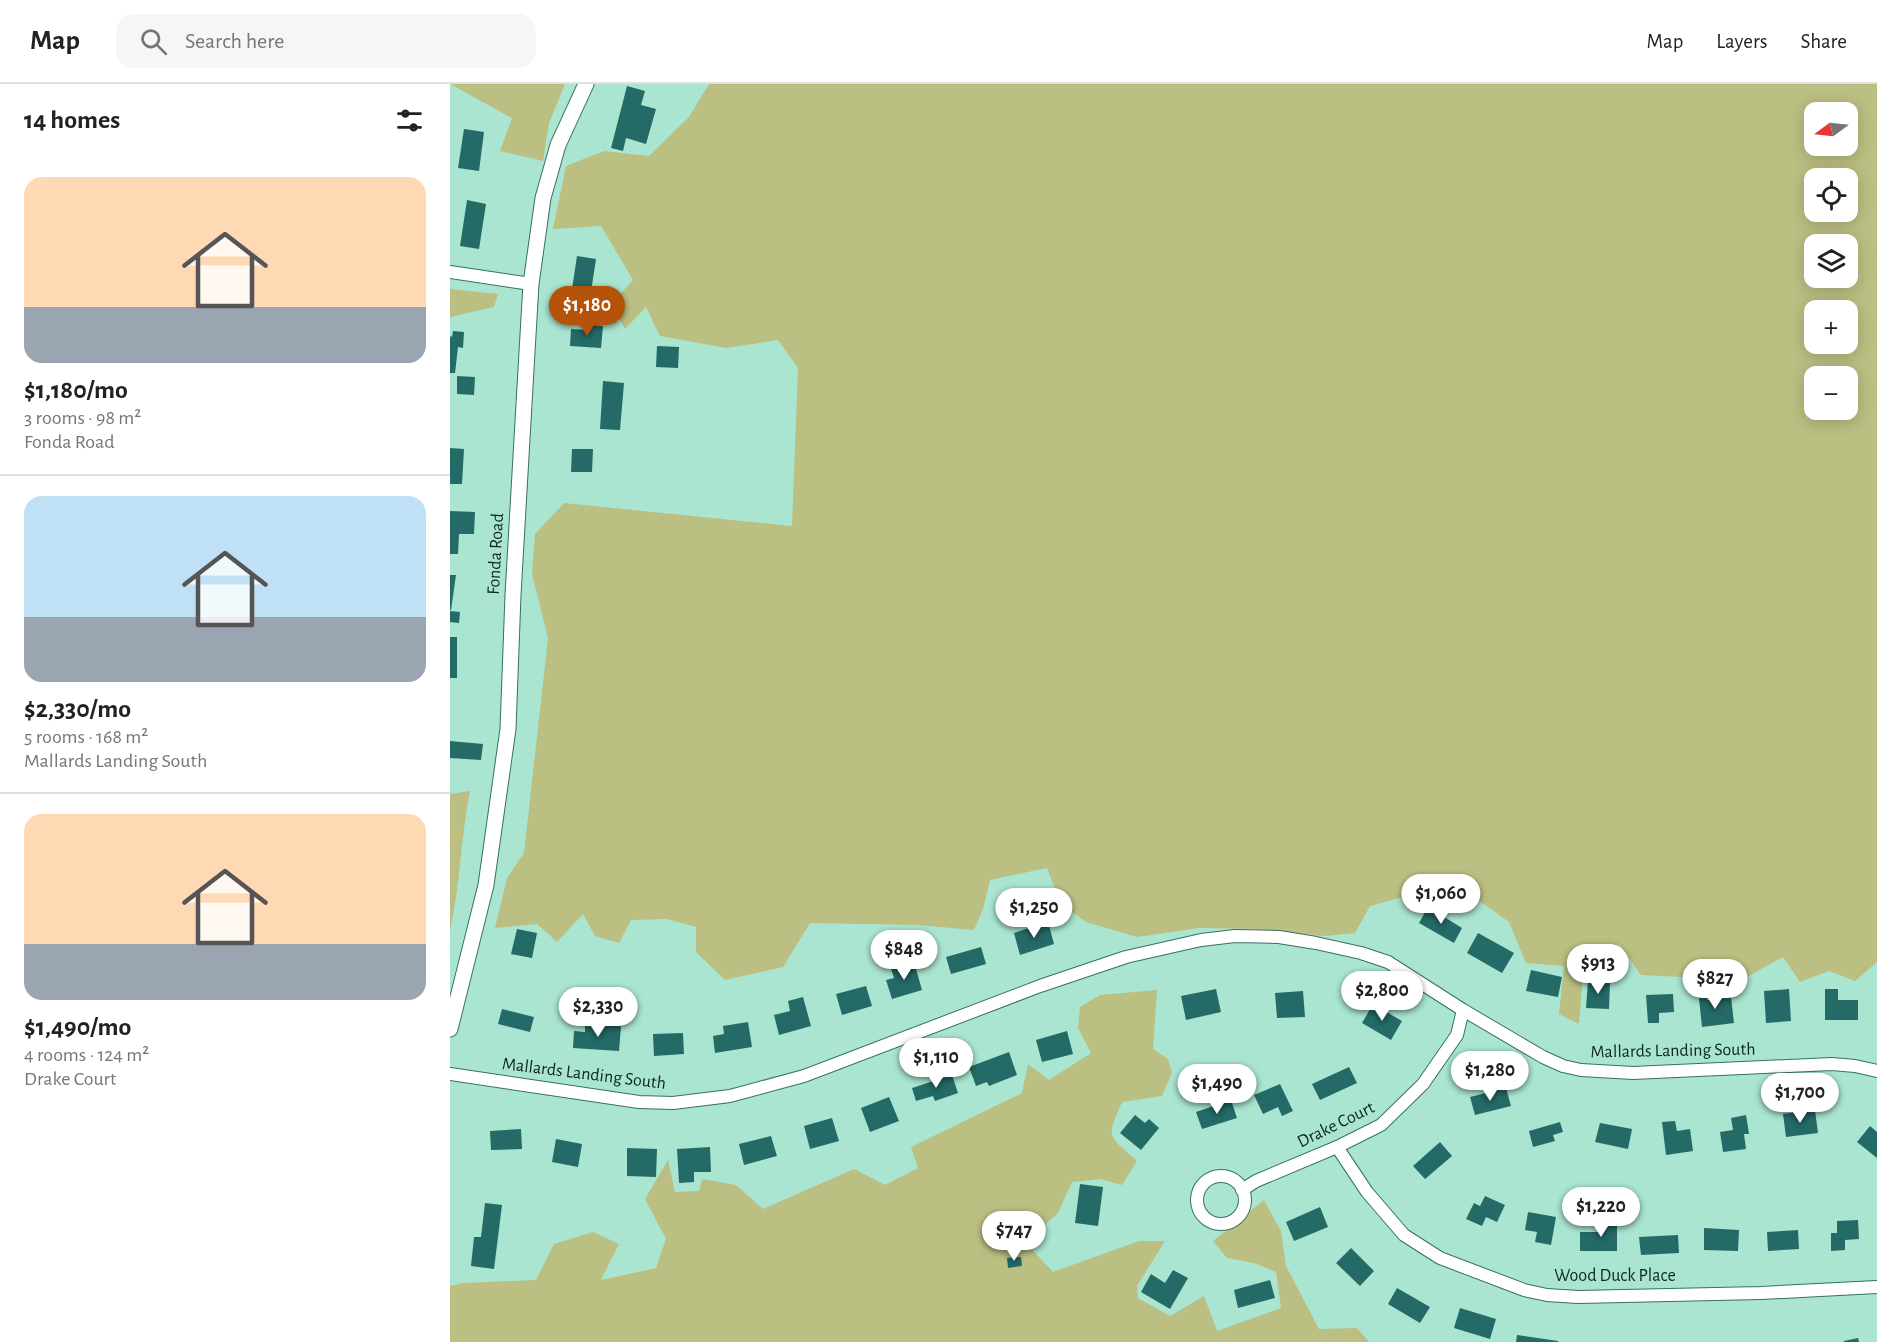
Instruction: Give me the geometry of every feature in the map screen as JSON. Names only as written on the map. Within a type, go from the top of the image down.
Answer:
[{"type":"street","name":"Fonda Road","points":[[450,1029],[486,885],[508,729],[531,284],[543,198],[558,145],[586,84]]},
{"type":"street","points":[[450,272],[531,284]]},
{"type":"street","name":"Mallards Landing South","points":[[450,1074],[639,1102],[673,1103],[730,1096],[804,1076],[1040,986],[1126,957],[1201,940],[1235,936],[1316,942],[1388,962],[1543,1057],[1563,1066],[1581,1070],[1633,1073],[1832,1064],[1877,1071]]},
{"type":"street","name":"Drake Court","points":[[1242,1190],[1256,1181],[1337,1147],[1381,1125],[1423,1084],[1457,1035],[1463,1010]]},
{"type":"street","name":"Wood Duck Place","points":[[1337,1147],[1367,1192],[1404,1234],[1440,1258],[1524,1290],[1547,1295],[1578,1297],[1761,1293],[1877,1287]]},
{"type":"green space","points":[[450,84],[565,84],[549,123],[543,161],[500,151],[512,118]]},
{"type":"green space","points":[[709,84],[1877,84],[1877,962],[1855,981],[1829,971],[1800,982],[1783,957],[1741,980],[1641,975],[1620,945],[1585,946],[1579,1024],[1559,1014],[1564,966],[1526,963],[1509,922],[1454,883],[1370,906],[1355,933],[1325,936],[1259,929],[1199,928],[1137,937],[1086,922],[1061,904],[1047,868],[990,880],[983,909],[974,930],[917,925],[810,923],[783,967],[725,980],[696,952],[696,927],[667,919],[631,920],[619,943],[595,936],[583,914],[557,942],[537,924],[495,928],[507,878],[524,853],[548,638],[532,574],[535,534],[564,503],[792,526],[798,368],[778,340],[726,348],[660,336],[646,307],[625,329],[611,305],[633,280],[601,226],[553,229],[566,166],[604,151],[649,156],[689,117]]},
{"type":"green space","points":[[450,289],[498,294],[494,307],[450,317]]},
{"type":"green space","points":[[470,791],[456,896],[450,931],[450,794]]},
{"type":"green space","points":[[1157,990],[1153,1049],[1168,1059],[1172,1073],[1162,1096],[1122,1102],[1112,1130],[1115,1140],[1137,1161],[1122,1185],[1100,1179],[1072,1182],[1058,1213],[1025,1242],[1053,1272],[1139,1241],[1165,1241],[1137,1286],[1138,1298],[1170,1316],[1204,1296],[1217,1331],[1281,1308],[1276,1272],[1254,1263],[1227,1258],[1213,1241],[1264,1200],[1281,1231],[1286,1266],[1319,1329],[1357,1328],[1369,1342],[450,1342],[450,1286],[463,1283],[536,1280],[554,1244],[593,1232],[619,1244],[601,1280],[656,1268],[666,1239],[645,1199],[668,1160],[675,1192],[699,1191],[702,1179],[736,1185],[763,1209],[854,1169],[885,1185],[918,1168],[911,1147],[1022,1093],[1028,1064],[1049,1080],[1091,1053],[1078,1028],[1080,1007],[1100,995]]},
{"type":"building","points":[[627,86],[645,91],[641,105],[656,109],[646,144],[626,138],[623,151],[611,148]]},
{"type":"building","points":[[464,129],[484,132],[479,171],[458,168]]},
{"type":"building","points":[[467,200],[486,204],[479,249],[460,246]]},
{"type":"building","points":[[577,256],[596,259],[591,292],[572,289]]},
{"type":"building","points":[[570,307],[585,308],[585,324],[570,324]]},
{"type":"building","points":[[590,325],[603,326],[601,348],[570,346],[571,329],[589,330]]},
{"type":"building","points":[[453,331],[464,332],[463,348],[458,347],[455,373],[450,373],[450,336],[452,337]]},
{"type":"building","points":[[657,346],[679,347],[678,368],[656,367]]},
{"type":"building","points":[[457,376],[475,377],[474,395],[457,394]]},
{"type":"building","points":[[603,381],[624,383],[620,430],[600,429]]},
{"type":"building","points":[[450,448],[464,449],[462,484],[450,484]]},
{"type":"building","points":[[572,449],[593,449],[592,472],[571,472]]},
{"type":"building","points":[[450,511],[475,512],[474,534],[459,534],[458,554],[450,554]]},
{"type":"building","points":[[450,575],[456,575],[451,610],[450,610]]},
{"type":"building","points":[[450,611],[460,612],[459,623],[450,622]]},
{"type":"building","points":[[450,637],[457,637],[457,678],[450,678]]},
{"type":"building","points":[[450,741],[483,744],[481,760],[450,758]]},
{"type":"building","points":[[1428,907],[1462,928],[1454,943],[1419,923]]},
{"type":"building","points":[[1048,922],[1054,944],[1020,955],[1014,933]]},
{"type":"building","points":[[517,929],[537,933],[532,958],[511,954]]},
{"type":"building","points":[[1478,933],[1514,953],[1502,973],[1467,953]]},
{"type":"building","points":[[981,947],[986,964],[951,974],[946,957]]},
{"type":"building","points":[[914,962],[922,990],[892,999],[886,980],[894,978],[891,969]]},
{"type":"building","points":[[1531,970],[1562,977],[1558,997],[1526,991]]},
{"type":"building","points":[[1588,981],[1610,982],[1609,1009],[1586,1008]]},
{"type":"building","points":[[866,986],[872,1006],[842,1015],[836,994]]},
{"type":"building","points":[[1706,988],[1707,1000],[1731,997],[1734,1023],[1702,1027],[1698,989]]},
{"type":"building","points":[[1216,989],[1221,1012],[1186,1020],[1181,996]]},
{"type":"building","points":[[1789,989],[1791,1021],[1766,1023],[1764,991]]},
{"type":"building","points":[[1825,989],[1838,989],[1838,1000],[1858,1000],[1858,1020],[1825,1020]]},
{"type":"building","points":[[1303,991],[1305,1017],[1277,1018],[1275,993]]},
{"type":"building","points":[[1673,994],[1674,1012],[1659,1013],[1659,1023],[1648,1023],[1646,995]]},
{"type":"building","points":[[803,997],[811,1026],[779,1035],[774,1015],[790,1011],[788,1001]]},
{"type":"building","points":[[1373,1004],[1402,1021],[1391,1040],[1362,1023]]},
{"type":"building","points":[[502,1009],[534,1017],[530,1032],[498,1024]]},
{"type":"building","points":[[748,1022],[752,1047],[715,1053],[713,1036],[724,1034],[723,1026]]},
{"type":"building","points":[[585,1025],[621,1026],[619,1051],[573,1048],[574,1031],[585,1032]]},
{"type":"building","points":[[1067,1031],[1073,1054],[1042,1062],[1036,1040]]},
{"type":"building","points":[[683,1033],[684,1054],[654,1056],[653,1034]]},
{"type":"building","points":[[1009,1052],[1017,1075],[989,1086],[987,1082],[976,1086],[969,1067]]},
{"type":"building","points":[[1349,1067],[1357,1083],[1320,1100],[1312,1084]]},
{"type":"building","points":[[952,1075],[958,1093],[935,1101],[933,1096],[916,1101],[912,1088]]},
{"type":"building","points":[[1280,1084],[1293,1111],[1282,1116],[1278,1107],[1263,1114],[1254,1095]]},
{"type":"building","points":[[1506,1088],[1511,1106],[1475,1115],[1470,1097]]},
{"type":"building","points":[[889,1097],[899,1121],[870,1132],[861,1108]]},
{"type":"building","points":[[1231,1100],[1237,1118],[1202,1129],[1196,1112]]},
{"type":"building","points":[[1815,1110],[1818,1133],[1786,1137],[1783,1114]]},
{"type":"building","points":[[1135,1115],[1145,1123],[1149,1119],[1159,1128],[1141,1150],[1120,1133]]},
{"type":"building","points":[[1746,1115],[1749,1134],[1744,1134],[1746,1149],[1723,1152],[1720,1132],[1733,1130],[1731,1118]]},
{"type":"building","points":[[832,1118],[839,1141],[810,1149],[804,1126]]},
{"type":"building","points":[[1675,1121],[1677,1131],[1690,1129],[1693,1151],[1666,1155],[1662,1122]]},
{"type":"building","points":[[1560,1122],[1563,1132],[1553,1135],[1555,1141],[1533,1147],[1529,1131]]},
{"type":"building","points":[[1600,1123],[1632,1129],[1628,1149],[1595,1142]]},
{"type":"building","points":[[1870,1126],[1877,1132],[1877,1158],[1857,1142]]},
{"type":"building","points":[[521,1129],[522,1149],[491,1150],[490,1131]]},
{"type":"building","points":[[771,1136],[777,1156],[744,1165],[739,1144]]},
{"type":"building","points":[[556,1139],[582,1144],[578,1167],[552,1162]]},
{"type":"building","points":[[1440,1142],[1452,1156],[1425,1179],[1413,1166]]},
{"type":"building","points":[[710,1147],[711,1172],[694,1172],[694,1182],[679,1183],[677,1149]]},
{"type":"building","points":[[627,1148],[657,1149],[656,1177],[627,1176]]},
{"type":"building","points":[[1080,1184],[1103,1187],[1098,1226],[1075,1223]]},
{"type":"building","points":[[1485,1196],[1505,1205],[1497,1222],[1486,1217],[1482,1226],[1466,1219],[1474,1203],[1480,1206]]},
{"type":"building","points":[[485,1203],[502,1205],[494,1269],[471,1266],[474,1237],[481,1237]]},
{"type":"building","points":[[1320,1207],[1328,1227],[1294,1241],[1286,1222]]},
{"type":"building","points":[[1528,1212],[1556,1217],[1551,1245],[1535,1242],[1537,1232],[1525,1230]]},
{"type":"building","points":[[1601,1220],[1617,1221],[1617,1251],[1580,1251],[1580,1232],[1601,1232]]},
{"type":"building","points":[[1858,1220],[1859,1239],[1845,1240],[1845,1250],[1831,1251],[1831,1233],[1837,1233],[1837,1221]]},
{"type":"building","points":[[1704,1228],[1739,1230],[1738,1251],[1704,1250]]},
{"type":"building","points":[[1798,1230],[1799,1249],[1768,1251],[1767,1232]]},
{"type":"building","points":[[1678,1235],[1679,1253],[1641,1255],[1639,1237]]},
{"type":"building","points":[[1351,1248],[1374,1271],[1360,1286],[1336,1263]]},
{"type":"building","points":[[1021,1257],[1022,1266],[1008,1268],[1007,1258]]},
{"type":"building","points":[[1173,1270],[1188,1278],[1170,1309],[1141,1292],[1151,1274],[1165,1283]]},
{"type":"building","points":[[1270,1280],[1275,1298],[1238,1308],[1234,1290]]},
{"type":"building","points":[[1397,1288],[1430,1307],[1420,1323],[1388,1304]]},
{"type":"building","points":[[1460,1308],[1496,1319],[1490,1339],[1454,1328]]},
{"type":"building","points":[[1517,1335],[1558,1341],[1558,1342],[1516,1342]]},
{"type":"building","points":[[1858,1338],[1859,1342],[1844,1342],[1844,1341]]}]
